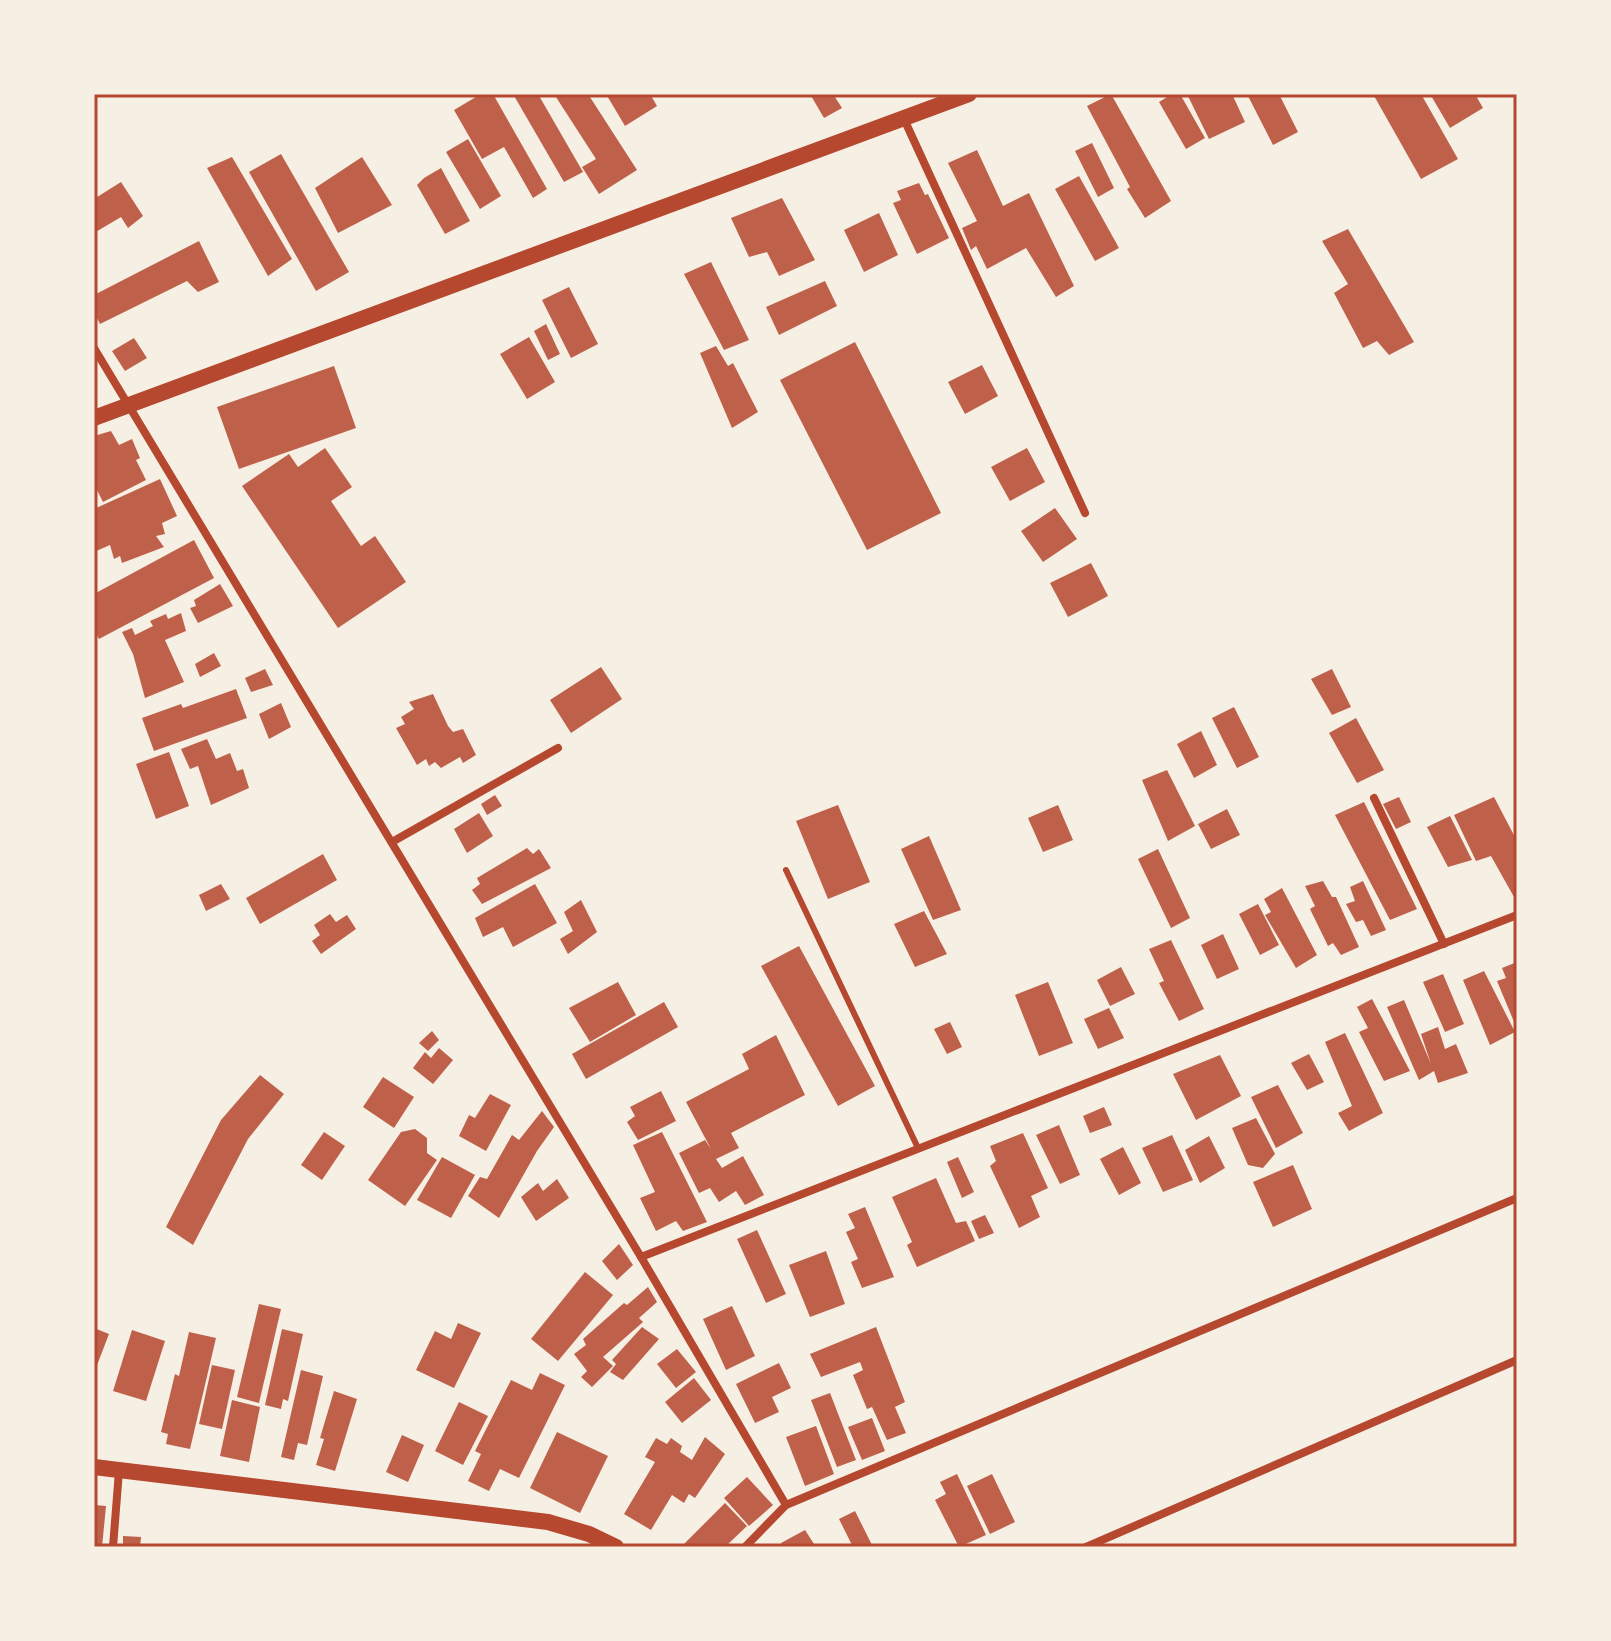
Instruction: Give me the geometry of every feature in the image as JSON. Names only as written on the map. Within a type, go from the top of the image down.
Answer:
[{"type":"main road","points":[[94,418],[969,94]]},
{"type":"main road","points":[[94,1467],[548,1522],[589,1534],[616,1547]]},
{"type":"street","points":[[904,118],[1085,513]]},
{"type":"street","points":[[94,348],[641,1257],[786,1505]]},
{"type":"street","points":[[392,842],[558,748]]},
{"type":"street","points":[[1374,798],[1444,944]]},
{"type":"street","points":[[641,1257],[1517,915]]},
{"type":"street","points":[[745,1547],[786,1505],[1517,1198]]},
{"type":"street","points":[[1086,1547],[1517,1360]]},
{"type":"street","points":[[113,1547],[119,1470]]},
{"type":"lane","points":[[786,870],[918,1148]]},
{"type":"building","points":[[481,94],[493,94],[547,189],[533,198],[504,147],[482,159],[454,110]]},
{"type":"building","points":[[513,94],[538,94],[583,172],[564,182]]},
{"type":"building","points":[[554,94],[588,94],[637,170],[599,194],[582,167],[596,159]]},
{"type":"building","points":[[606,94],[650,94],[657,106],[625,126]]},
{"type":"building","points":[[810,94],[833,94],[842,108],[824,118]]},
{"type":"building","points":[[1111,94],[1171,201],[1145,218],[1127,189],[1130,187],[1087,106]]},
{"type":"building","points":[[1172,94],[1180,94],[1205,138],[1186,149],[1159,102]]},
{"type":"building","points":[[1187,94],[1232,94],[1245,122],[1209,139]]},
{"type":"building","points":[[1247,94],[1279,94],[1298,132],[1273,145]]},
{"type":"building","points":[[1373,94],[1421,94],[1458,159],[1421,179]]},
{"type":"building","points":[[1430,94],[1475,94],[1483,108],[1450,128]]},
{"type":"building","points":[[468,139],[501,196],[480,209],[446,152]]},
{"type":"building","points":[[1092,143],[1114,188],[1098,197],[1075,151]]},
{"type":"building","points":[[977,150],[1003,206],[1029,193],[1074,286],[1056,297],[1026,248],[987,269],[976,246],[971,250],[962,228],[977,221],[948,163]]},
{"type":"building","points":[[281,154],[349,272],[316,291],[249,172]]},
{"type":"building","points":[[232,157],[292,259],[268,276],[207,168]]},
{"type":"building","points":[[362,157],[392,205],[338,233],[315,188]]},
{"type":"building","points":[[441,168],[470,221],[445,234],[417,185]]},
{"type":"building","points":[[1079,176],[1119,248],[1095,261],[1055,189]]},
{"type":"building","points":[[121,182],[143,216],[128,228],[121,217],[94,233],[94,199]]},
{"type":"building","points":[[919,183],[925,195],[928,194],[949,238],[917,254],[893,203],[901,200],[897,191]]},
{"type":"building","points":[[782,198],[815,260],[779,276],[767,252],[749,257],[731,218]]},
{"type":"building","points":[[879,213],[898,255],[864,272],[844,230]]},
{"type":"building","points":[[1348,229],[1414,342],[1389,355],[1377,341],[1363,348],[1334,293],[1348,284],[1322,241]]},
{"type":"building","points":[[199,241],[219,282],[198,292],[187,281],[100,324],[94,312],[94,295]]},
{"type":"building","points":[[711,262],[749,340],[724,350],[684,274]]},
{"type":"building","points":[[825,281],[837,306],[779,335],[766,307]]},
{"type":"building","points":[[569,287],[598,344],[571,358],[542,300]]},
{"type":"building","points":[[546,324],[560,354],[548,360],[534,331]]},
{"type":"building","points":[[529,337],[555,382],[527,399],[500,354]]},
{"type":"building","points":[[134,338],[147,358],[125,371],[112,351]]},
{"type":"building","points":[[855,342],[941,513],[867,550],[780,380]]},
{"type":"building","points":[[716,346],[728,366],[733,363],[758,412],[732,428],[700,353]]},
{"type":"building","points":[[982,365],[998,396],[965,414],[948,382]]},
{"type":"building","points":[[334,366],[356,428],[239,469],[217,407]]},
{"type":"building","points":[[111,431],[119,445],[132,439],[140,458],[136,460],[146,480],[103,502],[94,484],[94,436]]},
{"type":"building","points":[[325,448],[352,487],[331,501],[361,546],[375,536],[406,582],[338,628],[242,486],[289,454],[298,467]]},
{"type":"building","points":[[1027,448],[1045,482],[1010,501],[991,467]]},
{"type":"building","points":[[160,479],[177,516],[162,523],[165,534],[156,536],[164,547],[122,563],[120,556],[114,559],[110,545],[94,552],[94,509]]},
{"type":"building","points":[[1055,508],[1077,539],[1043,562],[1021,531]]},
{"type":"building","points":[[194,540],[214,578],[99,639],[94,630],[94,594]]},
{"type":"building","points":[[1091,563],[1108,596],[1068,617],[1050,583]]},
{"type":"building","points":[[220,584],[233,606],[198,623],[190,608],[196,606],[194,600]]},
{"type":"building","points":[[181,613],[186,631],[165,640],[184,682],[145,698],[133,654],[122,632],[132,628],[135,635],[153,626],[150,621],[166,614],[168,619]]},
{"type":"building","points":[[214,653],[221,666],[200,677],[195,664]]},
{"type":"building","points":[[601,667],[622,699],[571,733],[550,700]]},
{"type":"building","points":[[265,669],[273,685],[251,692],[245,678]]},
{"type":"building","points":[[1332,669],[1351,707],[1332,715],[1311,679]]},
{"type":"building","points":[[236,689],[247,718],[154,751],[142,718],[181,704],[183,708]]},
{"type":"building","points":[[433,694],[448,726],[453,732],[463,729],[476,755],[463,763],[460,757],[441,768],[435,762],[429,766],[426,759],[417,765],[396,728],[405,724],[401,717],[414,709],[409,702]]},
{"type":"building","points":[[281,703],[291,727],[269,739],[259,714]]},
{"type":"building","points":[[1234,707],[1259,757],[1237,768],[1212,718]]},
{"type":"building","points":[[1356,718],[1384,770],[1357,783],[1329,733]]},
{"type":"building","points":[[1201,731],[1217,765],[1194,778],[1177,744]]},
{"type":"building","points":[[207,739],[216,759],[230,753],[237,771],[243,769],[249,788],[211,805],[198,766],[190,769],[181,749]]},
{"type":"building","points":[[169,752],[189,806],[156,819],[136,764]]},
{"type":"building","points":[[1167,770],[1195,826],[1168,841],[1142,780]]},
{"type":"building","points":[[495,795],[502,806],[487,815],[481,804]]},
{"type":"building","points":[[1399,797],[1411,822],[1396,829],[1383,804]]},
{"type":"building","points":[[1494,797],[1517,841],[1517,896],[1514,897],[1491,856],[1476,861],[1454,815]]},
{"type":"building","points":[[1364,802],[1417,909],[1390,920],[1335,815]]},
{"type":"building","points":[[838,805],[870,882],[828,899],[796,821]]},
{"type":"building","points":[[1058,805],[1073,840],[1043,852],[1028,818]]},
{"type":"building","points":[[1227,809],[1240,835],[1211,849],[1198,824]]},
{"type":"building","points":[[479,813],[493,836],[467,853],[454,829]]},
{"type":"building","points":[[1450,816],[1472,860],[1448,867],[1427,827]]},
{"type":"building","points":[[929,836],[961,910],[933,920],[901,849]]},
{"type":"building","points":[[527,848],[533,854],[539,849],[551,868],[482,904],[472,890],[480,884],[477,878]]},
{"type":"building","points":[[1158,849],[1190,918],[1171,928],[1138,859]]},
{"type":"building","points":[[323,854],[337,880],[260,924],[246,898]]},
{"type":"building","points":[[1323,881],[1332,897],[1336,897],[1359,947],[1341,955],[1333,943],[1328,946],[1310,909],[1315,906],[1305,886]]},
{"type":"building","points":[[1363,881],[1386,930],[1371,936],[1363,920],[1356,922],[1346,904],[1355,901],[1350,887]]},
{"type":"building","points":[[221,884],[230,899],[206,911],[199,895]]},
{"type":"building","points":[[535,884],[557,923],[513,947],[503,927],[483,937],[475,918]]},
{"type":"building","points":[[1282,888],[1317,955],[1296,968],[1265,915],[1271,912],[1264,899]]},
{"type":"building","points":[[581,900],[597,932],[568,954],[560,939],[573,931],[564,912]]},
{"type":"building","points":[[1258,904],[1279,945],[1260,955],[1239,914]]},
{"type":"building","points":[[924,911],[947,954],[915,967],[894,924]]},
{"type":"building","points":[[330,914],[336,922],[347,915],[356,929],[321,954],[312,941],[320,935],[314,925]]},
{"type":"building","points":[[1223,934],[1239,969],[1217,979],[1201,945]]},
{"type":"building","points":[[1171,940],[1204,1009],[1179,1021],[1159,983],[1164,981],[1149,949]]},
{"type":"building","points":[[799,946],[875,1086],[838,1106],[761,966]]},
{"type":"building","points":[[1517,962],[1517,1029],[1497,981],[1506,978],[1502,968]]},
{"type":"building","points":[[1121,967],[1135,994],[1110,1006],[1097,980]]},
{"type":"building","points":[[1484,971],[1515,1032],[1490,1045],[1463,980]]},
{"type":"building","points":[[1443,974],[1464,1024],[1445,1032],[1423,982]]},
{"type":"building","points":[[618,982],[636,1015],[590,1042],[569,1008]]},
{"type":"building","points":[[1048,982],[1073,1043],[1039,1056],[1015,995]]},
{"type":"building","points":[[1372,999],[1410,1071],[1384,1081],[1359,1032],[1368,1028],[1357,1007]]},
{"type":"building","points":[[1404,1000],[1431,1064],[1421,1034],[1438,1027],[1445,1049],[1456,1044],[1468,1073],[1438,1083],[1434,1071],[1419,1080],[1387,1007]]},
{"type":"building","points":[[664,1002],[678,1027],[586,1079],[572,1054]]},
{"type":"building","points":[[1109,1008],[1124,1038],[1098,1049],[1084,1019]]},
{"type":"building","points":[[950,1022],[962,1047],[947,1054],[934,1029]]},
{"type":"building","points":[[432,1031],[439,1040],[428,1051],[419,1043]]},
{"type":"building","points":[[1345,1033],[1383,1113],[1349,1131],[1338,1113],[1352,1106],[1325,1042]]},
{"type":"building","points":[[776,1035],[805,1095],[731,1133],[739,1148],[716,1159],[722,1168],[743,1156],[764,1195],[745,1205],[736,1191],[719,1202],[710,1188],[699,1193],[679,1153],[705,1140],[711,1149],[686,1102],[749,1069],[742,1054]]},
{"type":"building","points":[[439,1048],[453,1060],[433,1084],[413,1068],[425,1052],[431,1058]]},
{"type":"building","points":[[1309,1054],[1324,1082],[1307,1090],[1291,1063]]},
{"type":"building","points":[[1220,1055],[1241,1096],[1196,1120],[1173,1074]]},
{"type":"building","points":[[260,1075],[284,1094],[248,1139],[193,1245],[166,1227],[221,1120]]},
{"type":"building","points":[[383,1077],[414,1097],[394,1128],[363,1107]]},
{"type":"building","points":[[1278,1085],[1303,1133],[1276,1148],[1251,1097]]},
{"type":"building","points":[[661,1091],[676,1121],[638,1140],[627,1122],[635,1116],[630,1107]]},
{"type":"building","points":[[490,1094],[511,1105],[486,1151],[459,1136],[469,1115],[475,1118]]},
{"type":"building","points":[[1104,1107],[1112,1125],[1090,1133],[1083,1116]]},
{"type":"building","points":[[542,1111],[554,1127],[499,1218],[468,1196],[480,1177],[487,1179],[512,1135],[519,1140]]},
{"type":"building","points":[[1256,1118],[1275,1154],[1263,1168],[1248,1165],[1232,1128]]},
{"type":"building","points":[[1059,1125],[1080,1175],[1060,1184],[1036,1135]]},
{"type":"building","points":[[415,1129],[427,1138],[427,1153],[437,1160],[405,1206],[368,1180],[401,1132]]},
{"type":"building","points":[[324,1132],[345,1146],[322,1180],[301,1165]]},
{"type":"building","points":[[662,1132],[707,1222],[683,1231],[676,1221],[656,1231],[640,1198],[655,1192],[633,1145]]},
{"type":"building","points":[[1023,1133],[1048,1188],[1031,1196],[1040,1217],[1019,1228],[990,1166],[996,1161],[990,1146]]},
{"type":"building","points":[[1172,1135],[1193,1180],[1163,1192],[1142,1148]]},
{"type":"building","points":[[1209,1136],[1225,1168],[1200,1183],[1185,1150]]},
{"type":"building","points":[[1123,1147],[1141,1183],[1119,1195],[1100,1159]]},
{"type":"building","points":[[442,1157],[475,1175],[451,1218],[417,1200]]},
{"type":"building","points":[[958,1157],[974,1192],[962,1198],[947,1162]]},
{"type":"building","points":[[1293,1165],[1312,1209],[1273,1227],[1253,1182]]},
{"type":"building","points":[[936,1178],[956,1223],[966,1221],[975,1241],[917,1267],[907,1245],[912,1242],[892,1197]]},
{"type":"building","points":[[557,1179],[569,1198],[536,1221],[521,1197],[538,1183],[543,1191]]},
{"type":"building","points":[[865,1207],[894,1277],[862,1288],[851,1262],[858,1259],[846,1232],[855,1228],[848,1214]]},
{"type":"building","points":[[985,1215],[994,1233],[979,1239],[971,1221]]},
{"type":"building","points":[[757,1230],[786,1294],[766,1303],[737,1239]]},
{"type":"building","points":[[619,1244],[633,1265],[617,1280],[602,1261]]},
{"type":"building","points":[[826,1251],[845,1304],[810,1317],[789,1265]]},
{"type":"building","points":[[585,1272],[613,1295],[558,1361],[531,1339]]},
{"type":"building","points":[[648,1287],[657,1302],[639,1318],[643,1322],[603,1357],[613,1366],[592,1387],[581,1377],[587,1371],[574,1354],[586,1345],[583,1339],[624,1303],[627,1305]]},
{"type":"building","points":[[259,1304],[281,1309],[259,1403],[237,1397]]},
{"type":"building","points":[[732,1306],[755,1356],[726,1370],[703,1319]]},
{"type":"building","points":[[458,1323],[481,1333],[454,1388],[416,1370],[435,1331],[451,1339]]},
{"type":"building","points":[[642,1327],[659,1339],[623,1380],[610,1372],[616,1364],[612,1360]]},
{"type":"building","points":[[876,1327],[905,1402],[895,1407],[906,1433],[887,1440],[872,1407],[867,1409],[853,1375],[863,1370],[860,1362],[821,1377],[810,1354]]},
{"type":"building","points":[[94,1328],[109,1334],[94,1373]]},
{"type":"building","points":[[282,1329],[303,1334],[288,1401],[283,1399],[281,1409],[265,1405]]},
{"type":"building","points":[[132,1330],[165,1341],[146,1401],[113,1391]]},
{"type":"building","points":[[189,1332],[216,1338],[190,1449],[166,1444],[168,1434],[161,1432]]},
{"type":"building","points":[[677,1349],[696,1372],[676,1388],[657,1364]]},
{"type":"building","points":[[779,1363],[791,1388],[772,1397],[779,1412],[755,1423],[736,1384]]},
{"type":"building","points":[[212,1365],[235,1370],[222,1429],[199,1424]]},
{"type":"building","points":[[301,1370],[323,1376],[307,1445],[298,1443],[294,1460],[281,1457]]},
{"type":"building","points":[[540,1373],[565,1385],[519,1478],[500,1469],[489,1491],[468,1481],[481,1454],[475,1451],[511,1380],[532,1390]]},
{"type":"building","points":[[694,1378],[711,1400],[682,1423],[665,1402]]},
{"type":"building","points":[[334,1391],[357,1399],[335,1471],[316,1465],[324,1439],[320,1438]]},
{"type":"building","points":[[830,1393],[856,1460],[837,1467],[811,1400]]},
{"type":"building","points":[[232,1400],[260,1407],[249,1462],[220,1456]]},
{"type":"building","points":[[459,1402],[488,1416],[463,1465],[435,1451]]},
{"type":"building","points":[[872,1418],[885,1451],[862,1460],[848,1427]]},
{"type":"building","points":[[816,1426],[834,1474],[805,1486],[786,1437]]},
{"type":"building","points":[[557,1432],[608,1456],[580,1513],[530,1488]]},
{"type":"building","points":[[402,1435],[424,1445],[408,1482],[386,1472]]},
{"type":"building","points":[[705,1437],[725,1454],[695,1498],[689,1494],[684,1503],[672,1495],[651,1530],[624,1514],[655,1462],[645,1457],[656,1438],[667,1444],[671,1438],[682,1446],[680,1452],[692,1460]]},
{"type":"building","points":[[957,1474],[986,1535],[959,1547],[935,1500],[946,1494],[940,1482]]},
{"type":"building","points":[[992,1474],[1015,1522],[990,1534],[967,1486]]},
{"type":"building","points":[[747,1477],[773,1505],[749,1526],[724,1498]]},
{"type":"building","points":[[725,1503],[747,1526],[725,1547],[681,1547]]},
{"type":"building","points":[[94,1505],[106,1506],[102,1547],[94,1547]]},
{"type":"building","points":[[855,1511],[873,1547],[853,1547],[839,1519]]},
{"type":"building","points":[[805,1530],[816,1547],[783,1547],[781,1543]]},
{"type":"building","points":[[123,1536],[141,1537],[140,1547],[123,1547]]}]
